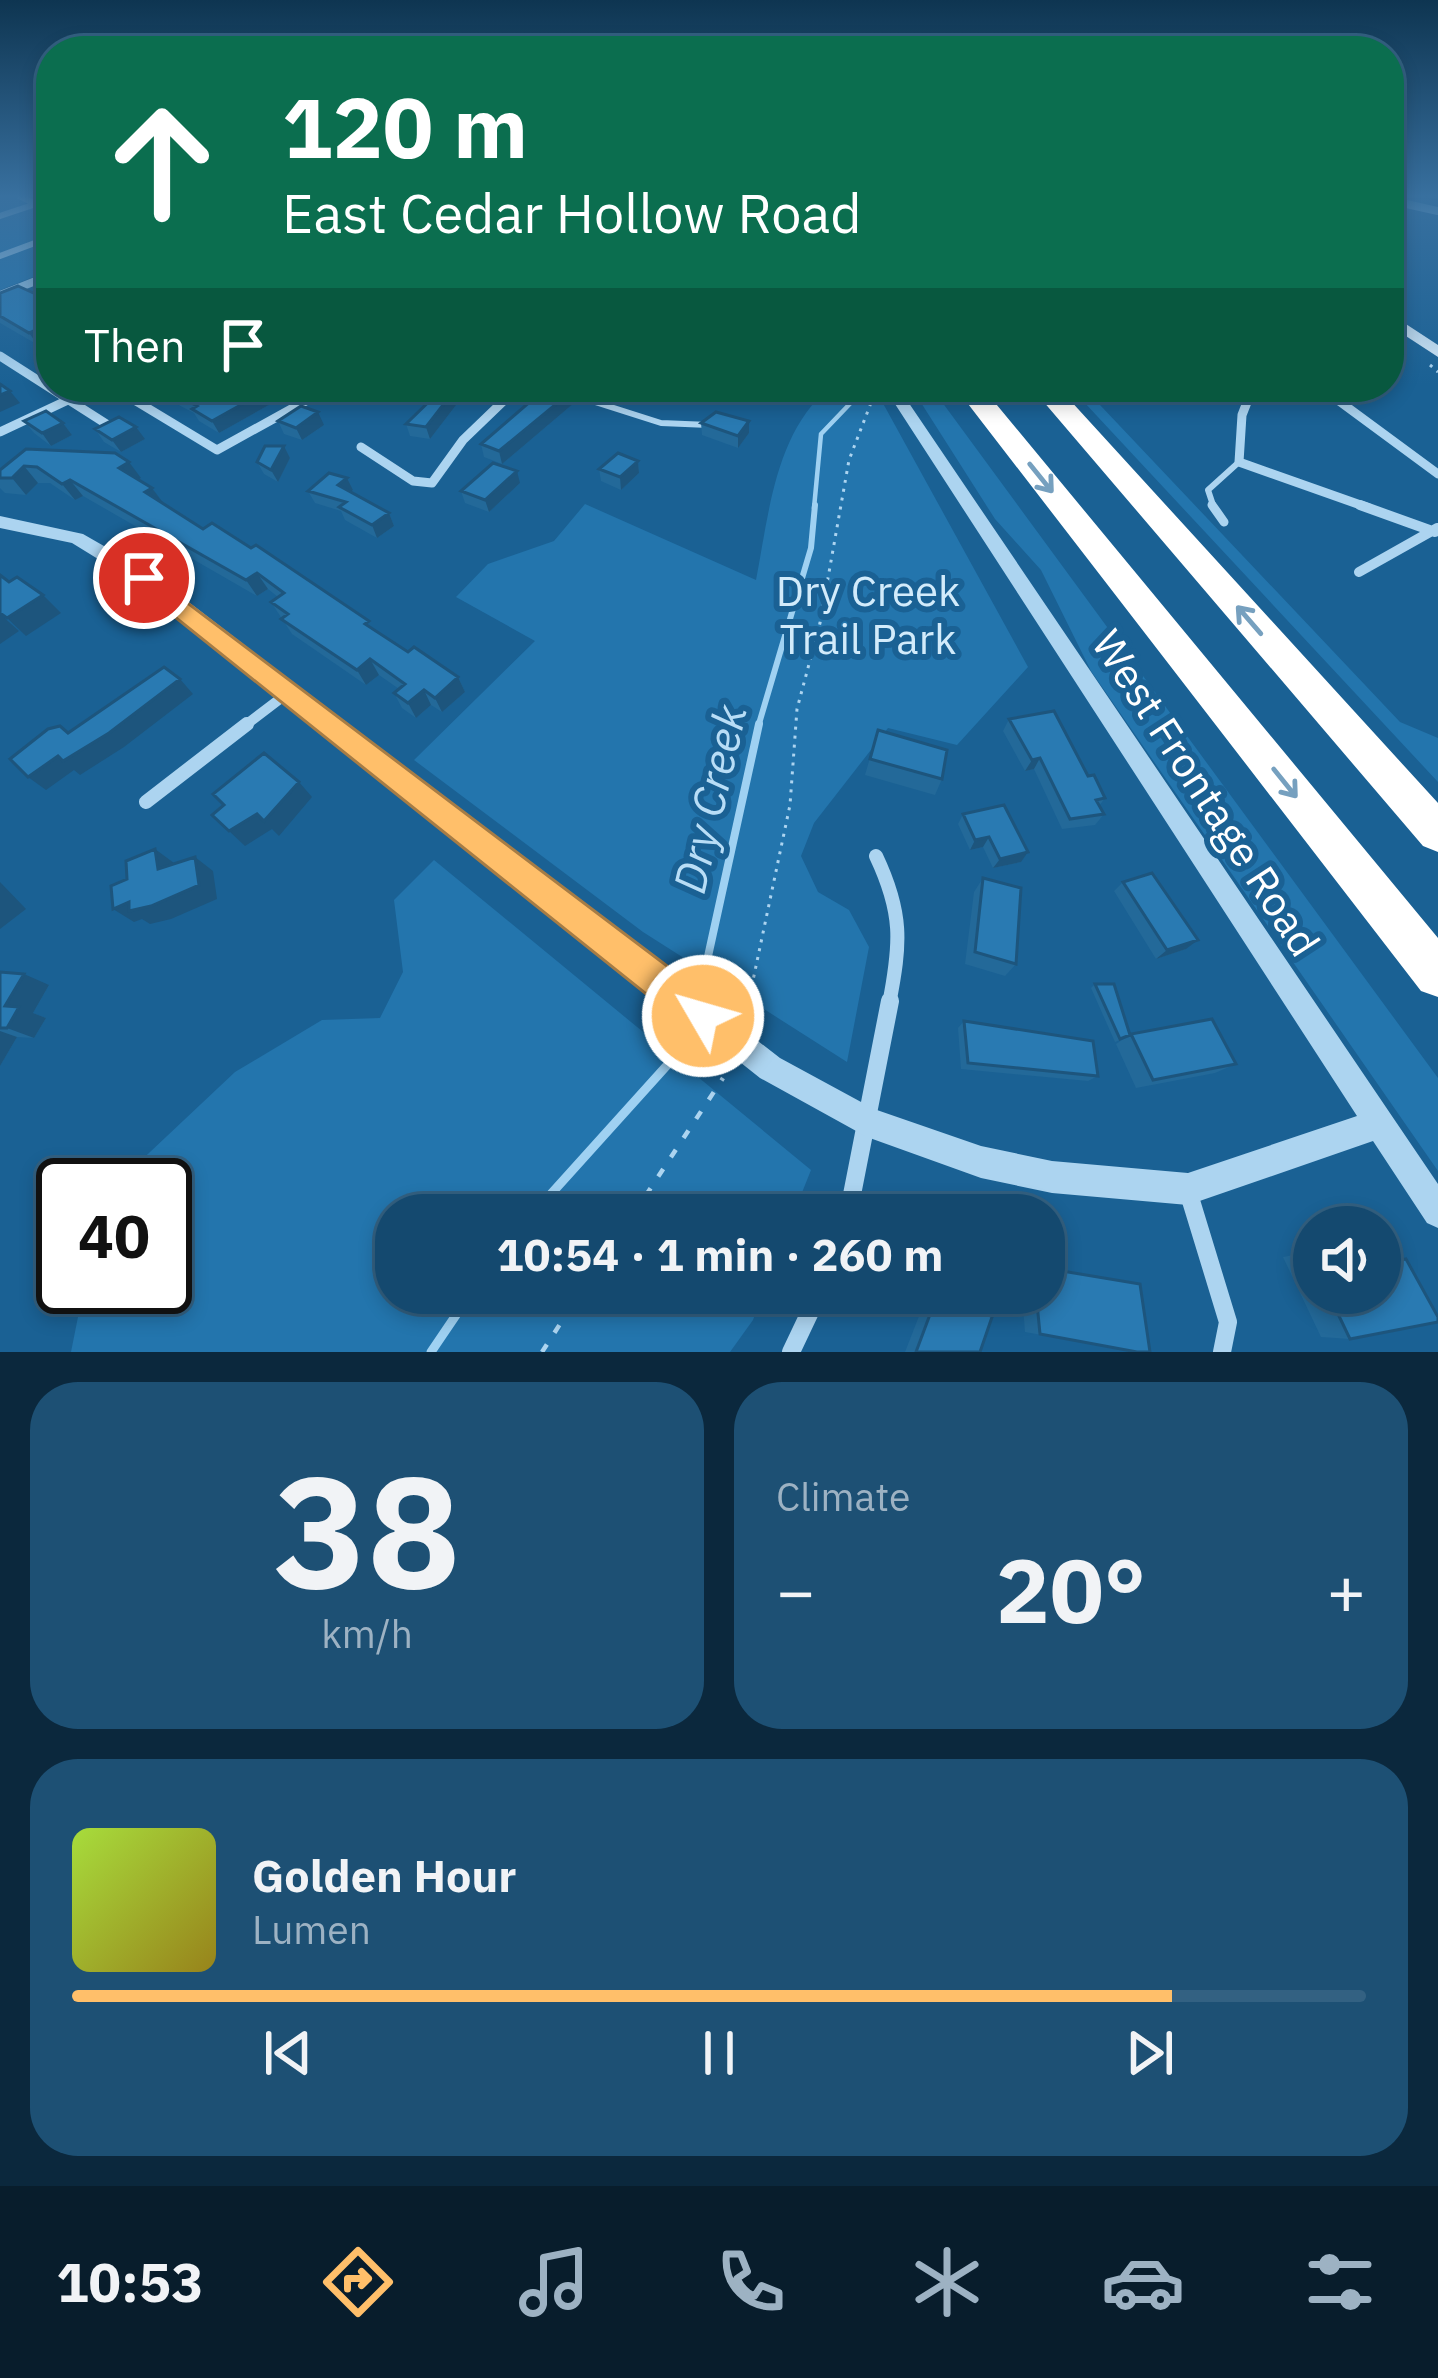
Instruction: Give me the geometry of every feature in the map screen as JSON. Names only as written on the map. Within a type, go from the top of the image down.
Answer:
[{"type":"highway","points":[[980,402],[1438,974]]},
{"type":"highway","points":[[1056,402],[1438,833]]},
{"type":"main road","points":[[1404,328],[1438,352]]},
{"type":"street","points":[[0,295],[36,281]]},
{"type":"street","points":[[0,356],[36,379]]},
{"type":"street","points":[[0,432],[64,402]]},
{"type":"street","points":[[71,402],[108,425]]},
{"type":"street","points":[[138,402],[217,450],[304,402]]},
{"type":"street","points":[[362,447],[413,481],[432,483],[463,440],[502,402]]},
{"type":"street","name":"West Frontage Road","points":[[899,402],[1438,1212]]},
{"type":"street","points":[[1247,402],[1239,462],[1436,529]]},
{"type":"street","points":[[1340,402],[1438,474]]},
{"type":"street","points":[[0,522],[76,538],[144,578],[770,1068],[867,1122],[962,1156],[1034,1173],[1188,1190],[1377,1124]]},
{"type":"street","points":[[1359,572],[1368,561],[1407,548],[1436,529]]},
{"type":"street","points":[[146,802],[289,692]]},
{"type":"street","points":[[852,1194],[900,950],[896,898],[876,856]]},
{"type":"street","points":[[1188,1190],[1228,1322],[1222,1352]]},
{"type":"street","points":[[791,1352],[809,1314]]},
{"type":"lane","points":[[595,402],[661,423],[709,425]]},
{"type":"lane","points":[[1224,522],[1207,499],[1208,490],[1239,462]]},
{"type":"path","points":[[747,1007],[790,805],[797,709],[820,623],[849,460],[871,402]]},
{"type":"path","points":[[647,1194],[723,1078]]},
{"type":"path","points":[[542,1352],[566,1314]]},
{"type":"green space","points":[[0,259],[36,259],[36,276],[0,290]]},
{"type":"green space","name":"Dry Creek Trail Park","points":[[816,402],[882,402],[1028,667],[957,745],[888,728],[814,823],[801,856],[818,892],[849,910],[869,947],[847,1062],[643,932],[414,760],[535,641],[456,597],[488,564],[554,541],[585,504],[756,580],[777,476],[797,427]]},
{"type":"green space","points":[[921,402],[942,402],[1438,1078],[1438,1171],[1091,671],[1041,570],[995,519]]},
{"type":"green space","points":[[1084,402],[1097,402],[1400,722],[1438,738],[1438,782]]},
{"type":"green space","points":[[434,860],[811,1170],[801,1194],[375,1194],[375,1314],[755,1314],[730,1352],[71,1352],[79,1314],[192,1314],[192,1158],[144,1158],[235,1072],[322,1020],[380,1018],[403,972],[394,900]]},
{"type":"building","points":[[18,286],[36,294],[36,330],[29,333],[0,316],[0,293]]},
{"type":"building","points":[[189,402],[246,402],[212,421],[192,409],[197,406]]},
{"type":"building","points":[[429,402],[445,402],[426,427],[406,424]]},
{"type":"building","points":[[530,402],[559,402],[499,451],[481,444]]},
{"type":"building","points":[[301,406],[318,412],[296,428],[278,421]]},
{"type":"building","points":[[46,411],[63,423],[42,433],[24,421]]},
{"type":"building","points":[[716,412],[749,421],[738,436],[701,423]]},
{"type":"building","points":[[119,417],[136,427],[112,440],[95,429]]},
{"type":"building","points":[[265,446],[284,446],[271,470],[257,462]]},
{"type":"building","points":[[26,449],[115,453],[129,462],[119,468],[152,488],[145,492],[203,529],[212,523],[251,548],[256,545],[369,621],[365,624],[408,652],[414,647],[458,677],[435,698],[424,690],[408,703],[394,693],[405,684],[370,659],[357,670],[281,619],[288,614],[271,602],[284,593],[257,573],[246,580],[70,480],[62,484],[37,467],[24,466],[12,478],[0,478],[0,470]]},
{"type":"building","points":[[618,453],[638,461],[620,477],[599,469]]},
{"type":"building","points":[[493,463],[517,471],[485,500],[461,491]]},
{"type":"building","points":[[329,473],[347,478],[338,485],[389,513],[372,525],[339,507],[346,502],[308,491]]},
{"type":"building","points":[[0,575],[9,582],[17,577],[43,595],[7,618],[0,613]]},
{"type":"building","points":[[164,667],[180,679],[63,761],[58,756],[28,777],[10,759],[48,729],[60,726],[68,733]]},
{"type":"building","points":[[1054,711],[1088,776],[1094,775],[1105,798],[1096,800],[1104,814],[1070,819],[1040,758],[1032,760],[1009,719]]},
{"type":"building","points":[[878,730],[947,750],[942,779],[870,759]]},
{"type":"building","points":[[264,753],[299,782],[264,821],[257,814],[229,831],[212,815],[224,805],[213,794]]},
{"type":"building","points":[[1004,805],[1028,852],[1000,859],[989,837],[975,840],[963,814]]},
{"type":"building","points":[[155,849],[158,869],[195,857],[199,885],[151,906],[129,911],[129,902],[113,909],[111,886],[127,879],[126,861]]},
{"type":"building","points":[[1152,873],[1198,940],[1167,950],[1123,882]]},
{"type":"building","points":[[983,878],[1021,888],[1016,964],[975,952]]},
{"type":"building","points":[[0,972],[24,974],[5,1006],[19,1007],[7,1028],[0,1028]]},
{"type":"building","points":[[1095,984],[1114,984],[1130,1035],[1120,1039]]},
{"type":"building","points":[[1212,1019],[1236,1064],[1153,1080],[1131,1034]]},
{"type":"building","points":[[964,1021],[1093,1041],[1098,1076],[968,1063]]},
{"type":"building","points":[[1406,1259],[1438,1322],[1350,1339],[1338,1314],[1401,1314],[1401,1260]]},
{"type":"building","points":[[1065,1272],[1140,1284],[1150,1352],[1040,1334],[1038,1314],[1065,1314]]},
{"type":"building","points":[[930,1314],[992,1317],[980,1352],[916,1352]]},
{"type":"waterway","name":"Dry Creek","points":[[814,508],[821,434],[852,402]]},
{"type":"waterway","name":"Dry Creek","points":[[758,727],[811,548],[815,505]]},
{"type":"waterway","name":"Dry Creek","points":[[707,961],[759,724]]},
{"type":"waterway","name":"Dry Creek","points":[[551,1194],[679,1052]]},
{"type":"waterway","name":"Dry Creek","points":[[431,1352],[457,1314]]},
{"type":"route","points":[[144,578],[703,1016]]}]
